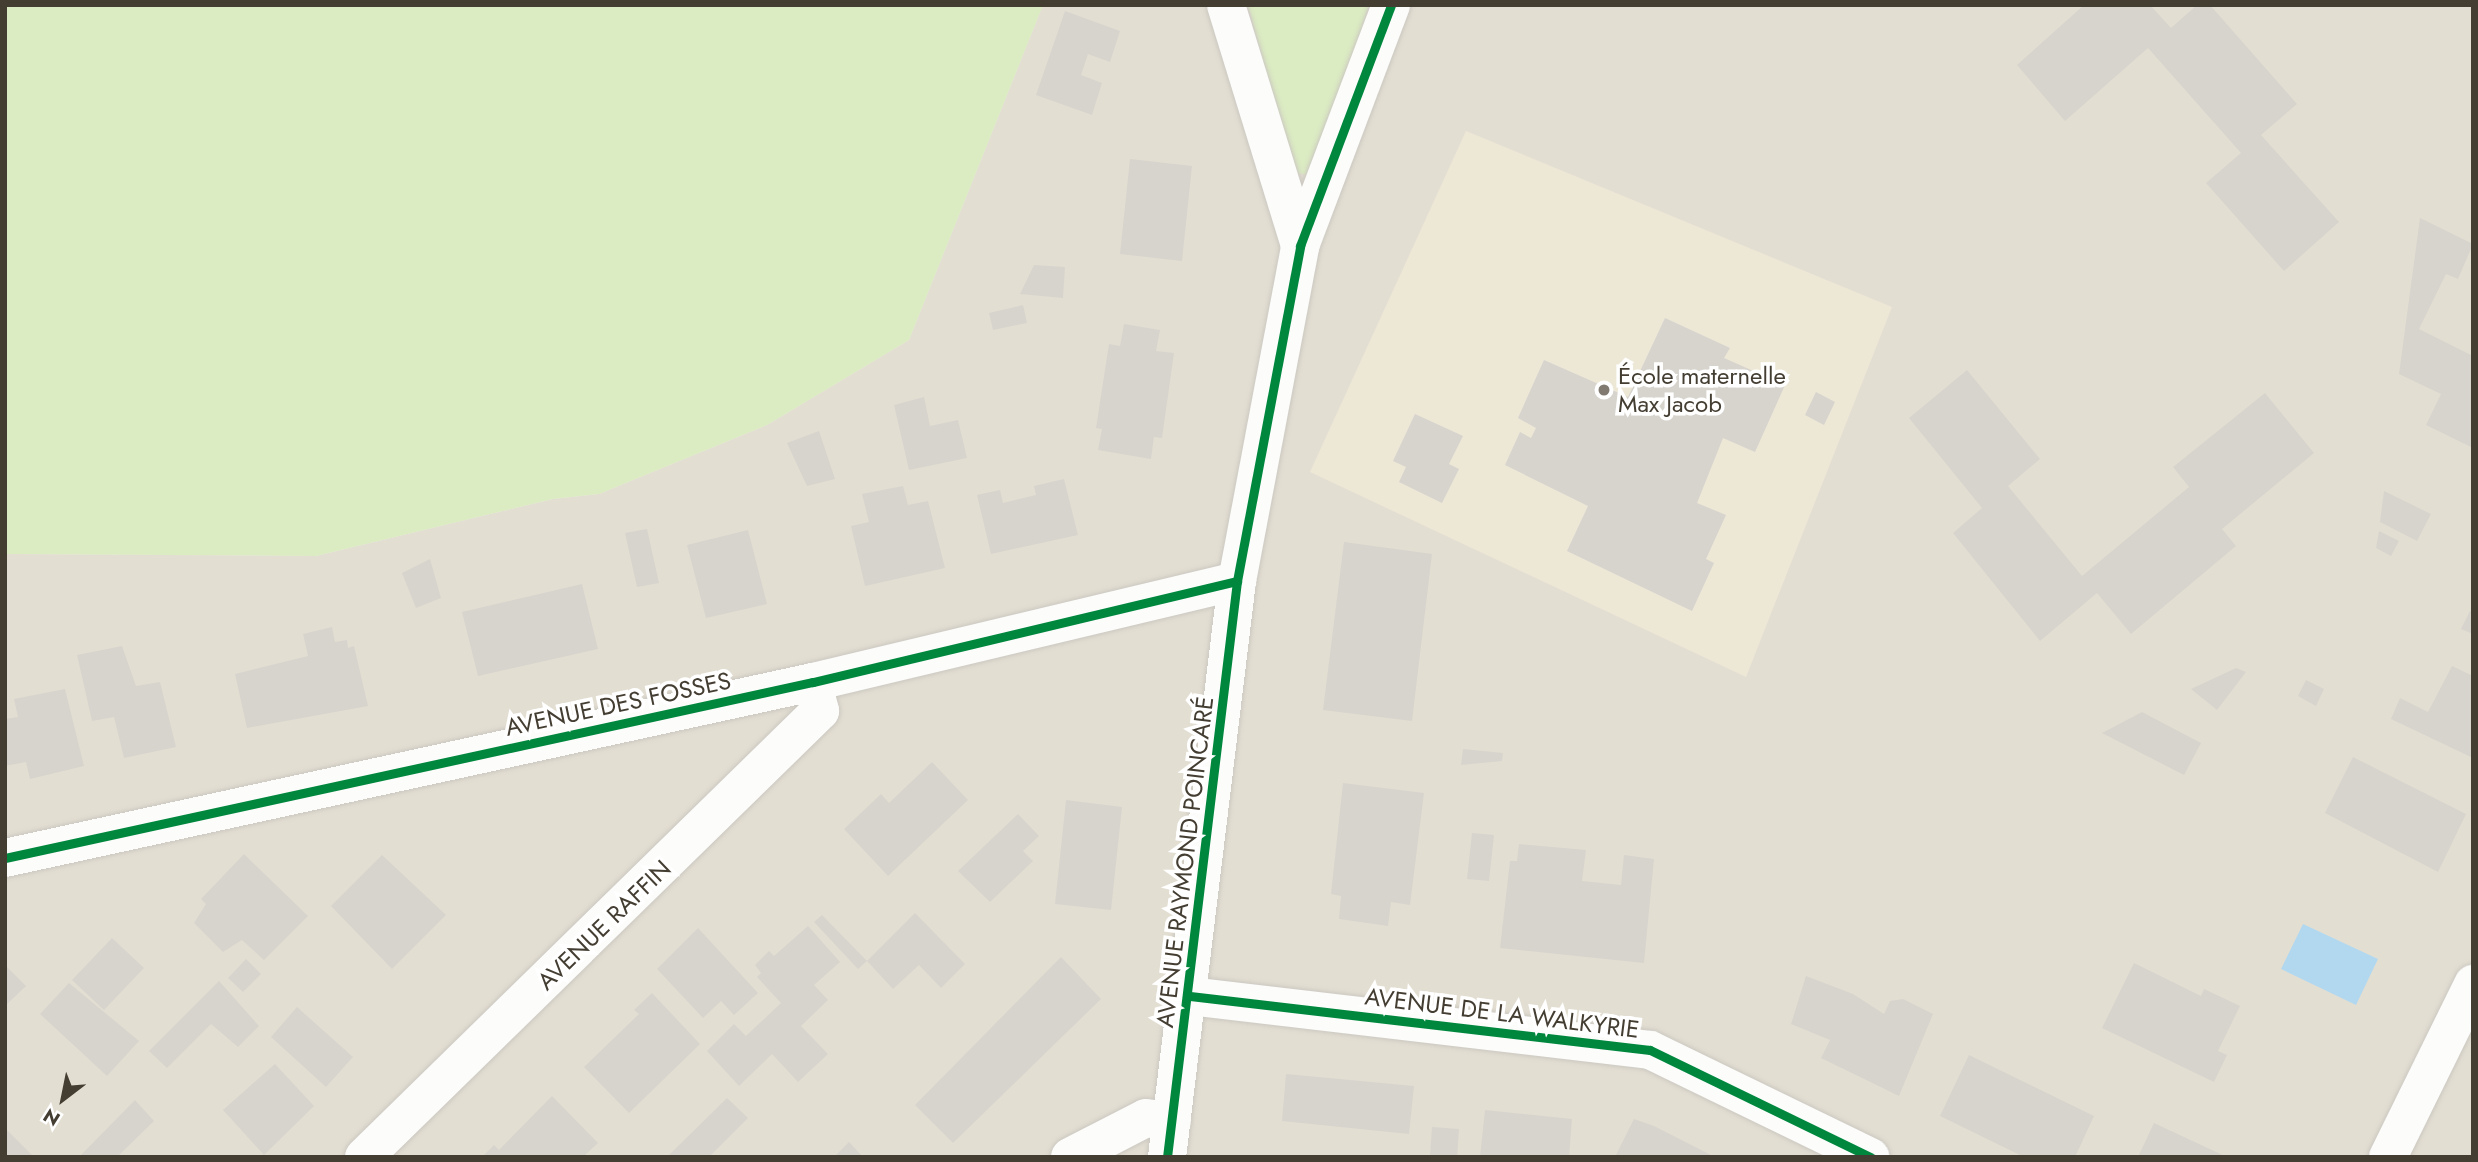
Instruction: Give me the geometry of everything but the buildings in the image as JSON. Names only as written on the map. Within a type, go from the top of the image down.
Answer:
[{"type":"street","name":"AVENUE RAYMOND POINCARÉ","points":[[1226,5],[1300,246]]},
{"type":"street","name":"AVENUE RAYMOND POINCARÉ","points":[[1169,1139],[1190,996],[1237,581],[1300,246],[1391,5]]},
{"type":"street","name":"AVENUE DES FOSSES","points":[[5,858],[813,682],[1237,581]]},
{"type":"street","name":"AVENUE RAFFIN","points":[[364,1157],[820,711],[813,682]]},
{"type":"street","points":[[2388,1157],[2473,984]]},
{"type":"street","name":"AVENUE DE LA WALKYRIE","points":[[1190,996],[1650,1050],[1870,1157]]},
{"type":"street","points":[[1070,1157],[1146,1118],[1169,1139]]},
{"type":"shaded area","points":[[1043,5],[2473,5],[2473,1157],[5,1157],[5,554],[316,556],[553,499],[599,494],[767,425],[909,340]]},
{"type":"shaded area","name":"École maternelle Max Jacob","points":[[1466,131],[1892,307],[1746,677],[1310,472]]},
{"type":"green space","points":[[5,5],[1043,5],[909,340],[767,425],[599,494],[553,499],[316,556],[5,554]]},
{"type":"green space","points":[[1248,5],[1369,5],[1317,166],[1308,175],[1293,172]]},
{"type":"water","points":[[2303,924],[2378,959],[2356,1005],[2281,969]]},
{"type":"cycle path","points":[[1167,1157],[1237,581],[1300,246],[1391,5]]},
{"type":"cycle path","points":[[5,858],[813,682],[1237,581]]},
{"type":"cycle path","points":[[1190,996],[1650,1050],[1870,1157]]},
{"type":"place","name":"École maternelle Max Jacob","points":[[1604,390]]}]
